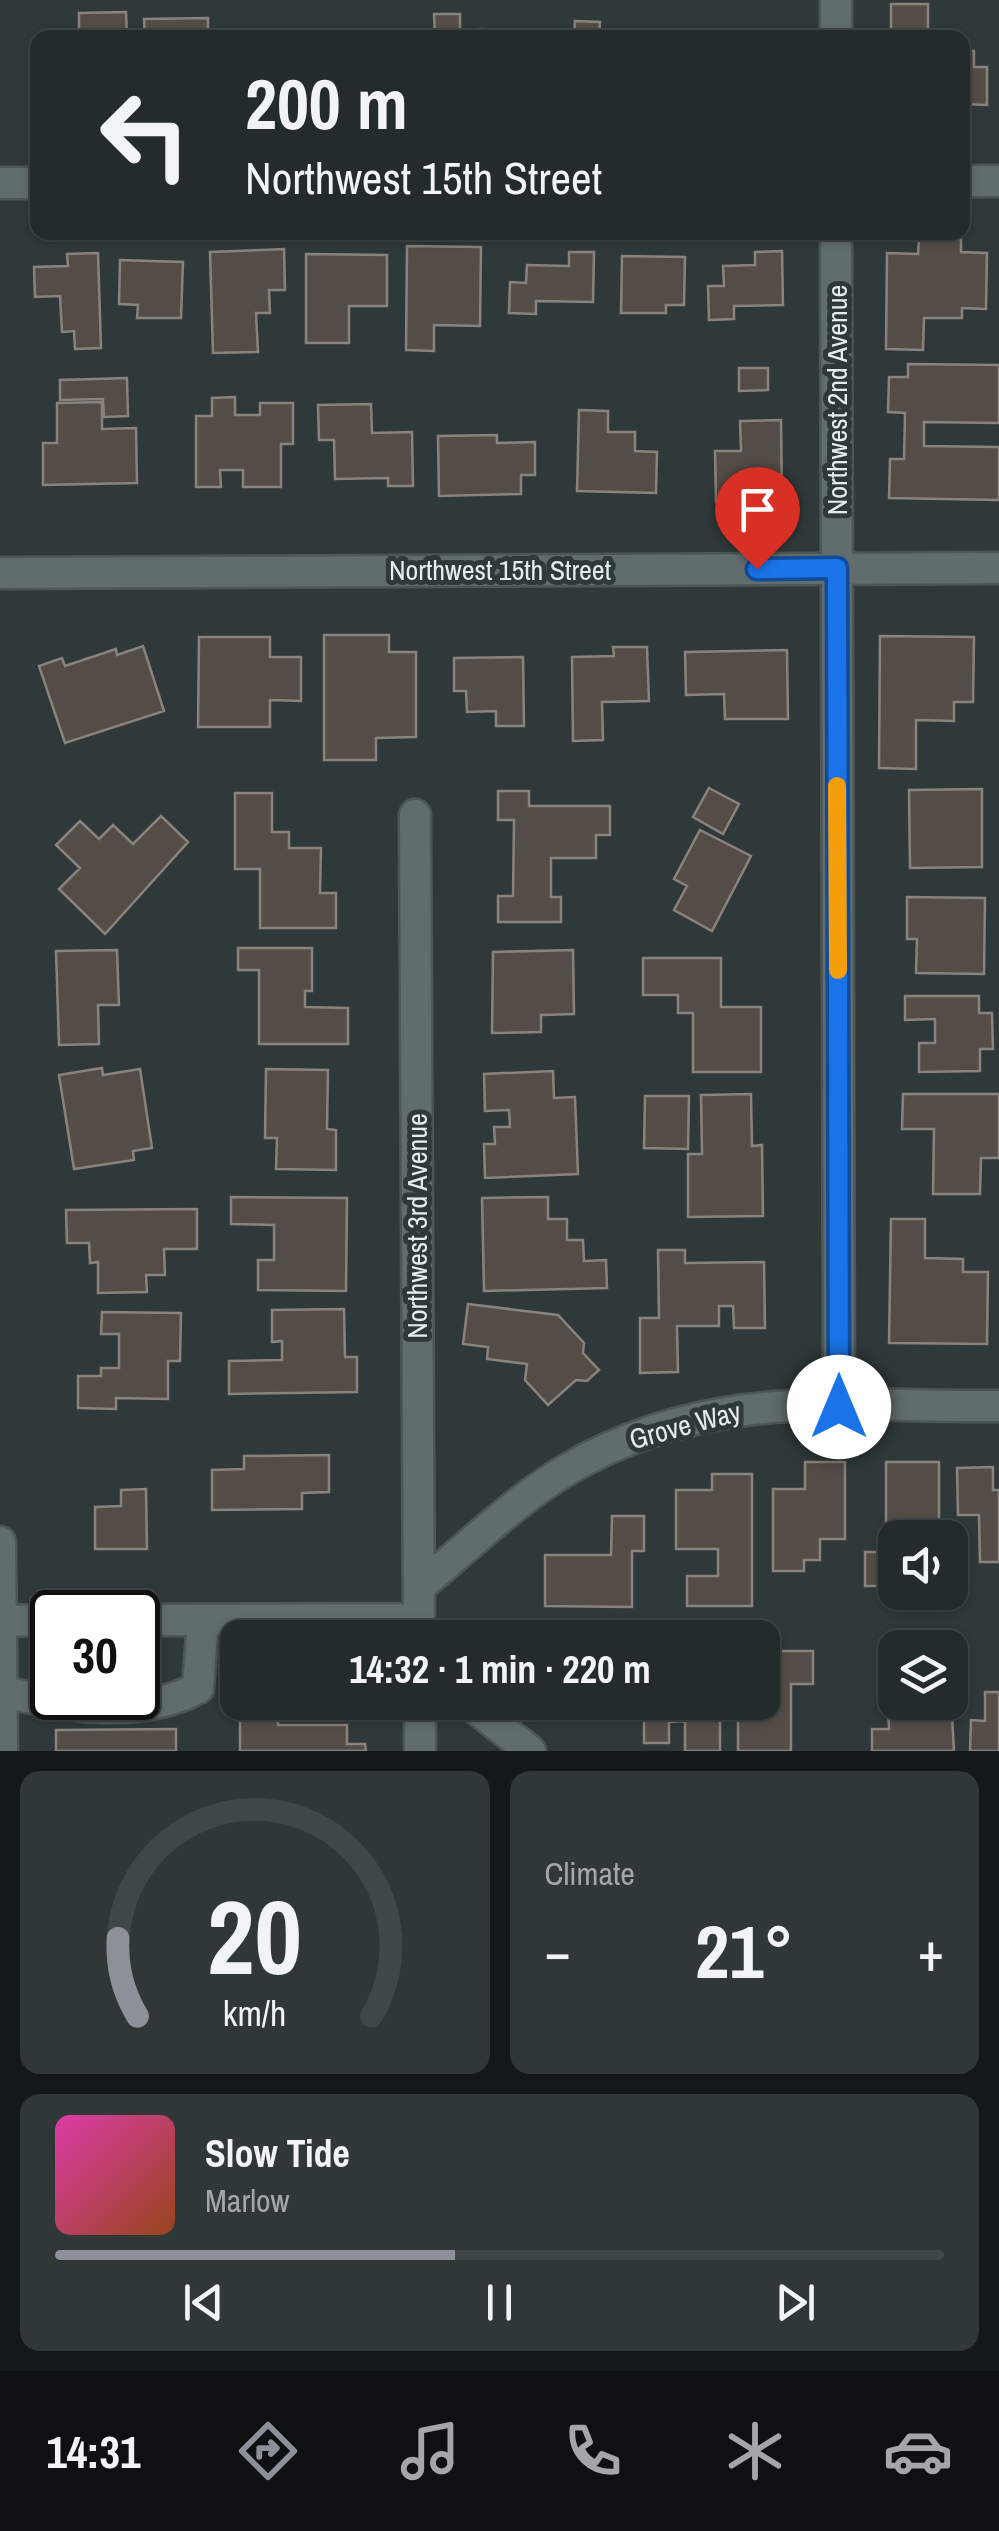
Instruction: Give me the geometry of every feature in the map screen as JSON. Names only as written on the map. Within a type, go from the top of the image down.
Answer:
[{"type":"street","points":[[836,0],[836,30]]},
{"type":"street","points":[[970,181],[999,181]]},
{"type":"street","points":[[0,183],[30,183]]},
{"type":"street","name":"Northwest 2nd Avenue","points":[[836,240],[839,1407]]},
{"type":"street","name":"Northwest 15th Street","points":[[0,573],[999,568]]},
{"type":"street","name":"Northwest 3rd Avenue","points":[[415,815],[419,1620]]},
{"type":"street","name":"Grove Way","points":[[419,1587],[534,1491],[624,1440],[722,1410],[804,1402],[839,1407],[999,1406]]},
{"type":"street","points":[[0,1542],[2,1751]]},
{"type":"street","points":[[0,1621],[30,1620]]},
{"type":"street","points":[[160,1620],[220,1621]]},
{"type":"street","points":[[2,1691],[44,1702],[95,1706],[174,1700],[198,1688],[204,1620]]},
{"type":"street","points":[[420,1720],[420,1751]]},
{"type":"street","points":[[491,1720],[530,1751]]},
{"type":"building","points":[[891,4],[928,4],[928,30],[891,30]]},
{"type":"building","points":[[126,12],[127,30],[62,30],[79,29],[79,13]]},
{"type":"building","points":[[434,14],[460,14],[460,30],[435,30]]},
{"type":"building","points":[[208,18],[208,30],[145,30],[144,19]]},
{"type":"building","points":[[575,21],[600,22],[600,30],[574,30]]},
{"type":"building","points":[[970,51],[974,51],[974,67],[987,67],[987,105],[970,104]]},
{"type":"building","points":[[919,240],[961,240],[961,252],[987,253],[986,309],[962,308],[962,318],[924,318],[923,350],[886,349],[887,253],[918,254]]},
{"type":"building","points":[[407,246],[481,247],[480,326],[434,325],[434,351],[406,350]]},
{"type":"building","points":[[284,249],[285,290],[269,290],[270,313],[256,313],[258,352],[213,353],[210,252]]},
{"type":"building","points":[[782,251],[783,305],[734,306],[734,319],[709,320],[708,286],[724,286],[723,266],[755,265],[755,252]]},
{"type":"building","points":[[569,252],[594,252],[593,302],[536,301],[536,314],[509,313],[510,282],[526,283],[527,265],[569,266]]},
{"type":"building","points":[[98,253],[101,348],[75,349],[74,331],[62,332],[60,296],[35,297],[34,267],[68,266],[67,254]]},
{"type":"building","points":[[306,254],[387,255],[387,306],[349,306],[349,343],[306,343]]},
{"type":"building","points":[[622,256],[685,257],[684,305],[666,305],[666,313],[621,313]]},
{"type":"building","points":[[120,260],[183,262],[181,318],[137,318],[138,305],[119,304]]},
{"type":"building","points":[[908,364],[999,365],[999,423],[924,422],[924,446],[999,447],[999,500],[889,498],[890,459],[904,459],[905,413],[888,412],[889,377],[908,377]]},
{"type":"building","points":[[739,368],[768,368],[768,390],[739,391]]},
{"type":"building","points":[[127,378],[128,416],[104,417],[103,399],[60,400],[60,380]]},
{"type":"building","points":[[235,397],[235,415],[260,415],[260,403],[293,403],[293,444],[281,444],[281,487],[243,487],[243,470],[220,470],[221,487],[196,487],[196,416],[212,416],[212,398]]},
{"type":"building","points":[[102,402],[102,429],[136,428],[137,483],[43,485],[43,443],[57,443],[57,403]]},
{"type":"building","points":[[371,404],[372,433],[412,432],[413,486],[388,486],[388,478],[335,479],[334,440],[319,440],[318,405]]},
{"type":"building","points":[[579,410],[608,411],[608,432],[635,432],[635,451],[657,452],[656,493],[577,491]]},
{"type":"building","points":[[781,420],[782,501],[716,502],[715,451],[741,451],[740,421]]},
{"type":"building","points":[[497,435],[497,443],[535,442],[535,475],[521,475],[521,494],[439,496],[438,436]]},
{"type":"building","points":[[324,635],[389,635],[389,652],[416,652],[416,737],[376,738],[376,760],[324,760]]},
{"type":"building","points":[[880,636],[974,637],[973,702],[954,702],[954,721],[916,720],[916,769],[879,768]]},
{"type":"building","points":[[199,637],[270,637],[270,657],[301,657],[301,701],[270,700],[270,727],[198,727]]},
{"type":"building","points":[[143,646],[164,711],[65,743],[39,666],[62,658],[65,666],[116,649],[117,655]]},
{"type":"building","points":[[613,647],[647,647],[649,701],[602,702],[603,740],[573,741],[572,657],[614,656]]},
{"type":"building","points":[[787,650],[788,719],[725,719],[724,694],[686,695],[685,652]]},
{"type":"building","points":[[523,657],[524,726],[496,726],[496,711],[467,712],[466,691],[454,691],[454,658]]},
{"type":"building","points":[[709,788],[739,804],[723,834],[693,817]]},
{"type":"building","points":[[982,789],[982,867],[910,868],[909,790]]},
{"type":"building","points":[[498,791],[529,791],[529,806],[610,806],[610,835],[596,835],[596,858],[551,858],[551,897],[561,897],[561,922],[498,922],[498,896],[513,896],[514,820],[498,820]]},
{"type":"building","points":[[235,793],[272,793],[272,832],[289,832],[289,848],[321,848],[320,893],[336,893],[336,928],[260,928],[260,869],[235,869]]},
{"type":"building","points":[[161,816],[188,842],[105,934],[59,889],[80,868],[56,845],[80,821],[99,839],[113,825],[133,844]]},
{"type":"building","points":[[700,830],[751,856],[712,931],[674,910],[687,886],[674,879]]},
{"type":"building","points":[[907,897],[985,898],[984,974],[916,973],[917,939],[907,939]]},
{"type":"building","points":[[238,948],[312,948],[312,991],[305,991],[305,1007],[348,1008],[348,1044],[259,1044],[259,970],[238,970]]},
{"type":"building","points":[[117,950],[119,1005],[98,1005],[99,1044],[59,1045],[56,951]]},
{"type":"building","points":[[573,950],[574,1014],[541,1015],[541,1032],[492,1033],[493,952]]},
{"type":"building","points":[[643,958],[721,958],[721,1007],[761,1007],[761,1072],[693,1072],[693,1013],[678,1013],[678,995],[643,995]]},
{"type":"building","points":[[905,996],[979,996],[979,1013],[992,1013],[993,1049],[980,1049],[980,1071],[919,1072],[919,1043],[935,1043],[935,1019],[905,1020]]},
{"type":"building","points":[[102,1068],[103,1075],[140,1069],[152,1148],[133,1151],[134,1160],[74,1169],[59,1075]]},
{"type":"building","points":[[266,1069],[328,1070],[327,1129],[336,1130],[336,1170],[276,1169],[277,1138],[265,1138]]},
{"type":"building","points":[[553,1071],[554,1098],[575,1097],[578,1174],[485,1178],[484,1144],[495,1144],[494,1127],[510,1127],[509,1110],[485,1111],[484,1074]]},
{"type":"building","points":[[751,1094],[752,1146],[762,1145],[763,1216],[688,1217],[688,1154],[702,1154],[701,1095]]},
{"type":"building","points":[[903,1094],[999,1094],[999,1158],[981,1158],[980,1194],[933,1194],[934,1129],[902,1129]]},
{"type":"building","points":[[645,1096],[689,1096],[688,1149],[644,1148]]},
{"type":"building","points":[[231,1197],[347,1198],[346,1291],[258,1290],[258,1260],[274,1260],[274,1225],[231,1224]]},
{"type":"building","points":[[548,1197],[548,1219],[567,1219],[567,1240],[583,1240],[584,1261],[606,1260],[607,1288],[484,1291],[482,1198]]},
{"type":"building","points":[[197,1209],[197,1249],[164,1249],[165,1275],[146,1275],[147,1292],[98,1293],[98,1262],[90,1263],[89,1243],[67,1243],[66,1210]]},
{"type":"building","points":[[891,1219],[925,1219],[925,1258],[963,1259],[963,1272],[988,1272],[987,1344],[889,1343]]},
{"type":"building","points":[[658,1250],[685,1250],[685,1263],[764,1262],[765,1328],[734,1328],[733,1306],[719,1306],[719,1326],[677,1326],[678,1372],[640,1373],[640,1318],[659,1318]]},
{"type":"building","points":[[468,1304],[558,1315],[584,1343],[583,1353],[599,1370],[587,1381],[576,1380],[548,1405],[525,1380],[527,1364],[487,1359],[488,1347],[463,1344]]},
{"type":"building","points":[[344,1309],[345,1357],[357,1357],[357,1392],[229,1394],[229,1361],[282,1360],[282,1341],[272,1342],[272,1310]]},
{"type":"building","points":[[102,1312],[181,1313],[180,1361],[168,1361],[168,1399],[116,1398],[116,1409],[78,1408],[78,1376],[101,1376],[101,1368],[119,1368],[119,1334],[101,1334]]},
{"type":"building","points":[[329,1455],[329,1492],[302,1493],[302,1509],[212,1510],[212,1470],[244,1469],[244,1456]]},
{"type":"building","points":[[805,1462],[845,1462],[845,1539],[820,1539],[820,1560],[804,1560],[804,1571],[773,1571],[773,1489],[805,1489]]},
{"type":"building","points":[[886,1462],[939,1462],[939,1520],[886,1520]]},
{"type":"building","points":[[993,1467],[993,1490],[999,1490],[999,1562],[980,1562],[979,1515],[958,1515],[957,1468]]},
{"type":"building","points":[[712,1474],[752,1474],[752,1606],[687,1606],[687,1576],[718,1576],[718,1549],[676,1549],[676,1490],[712,1490]]},
{"type":"building","points":[[146,1489],[147,1549],[95,1549],[95,1507],[121,1506],[121,1490]]},
{"type":"building","points":[[612,1516],[644,1516],[644,1551],[632,1551],[632,1607],[545,1606],[545,1555],[611,1555]]},
{"type":"building","points":[[865,1552],[878,1552],[878,1586],[865,1586]]},
{"type":"building","points":[[780,1651],[813,1651],[813,1684],[791,1684],[791,1751],[738,1751],[738,1720],[780,1720]]},
{"type":"building","points":[[985,1692],[999,1692],[999,1751],[970,1751],[971,1720],[985,1721]]},
{"type":"building","points":[[240,1720],[278,1720],[278,1725],[347,1725],[347,1744],[365,1744],[366,1751],[240,1751]]},
{"type":"building","points":[[644,1720],[720,1720],[720,1751],[685,1751],[685,1721],[669,1722],[669,1743],[644,1743]]},
{"type":"building","points":[[889,1720],[952,1720],[954,1751],[872,1751],[872,1729],[889,1729]]},
{"type":"building","points":[[176,1729],[176,1751],[56,1751],[56,1730]]},
{"type":"slow traffic","points":[[837,786],[838,970]]},
{"type":"route","points":[[757,569],[837,568],[839,1407]]}]
